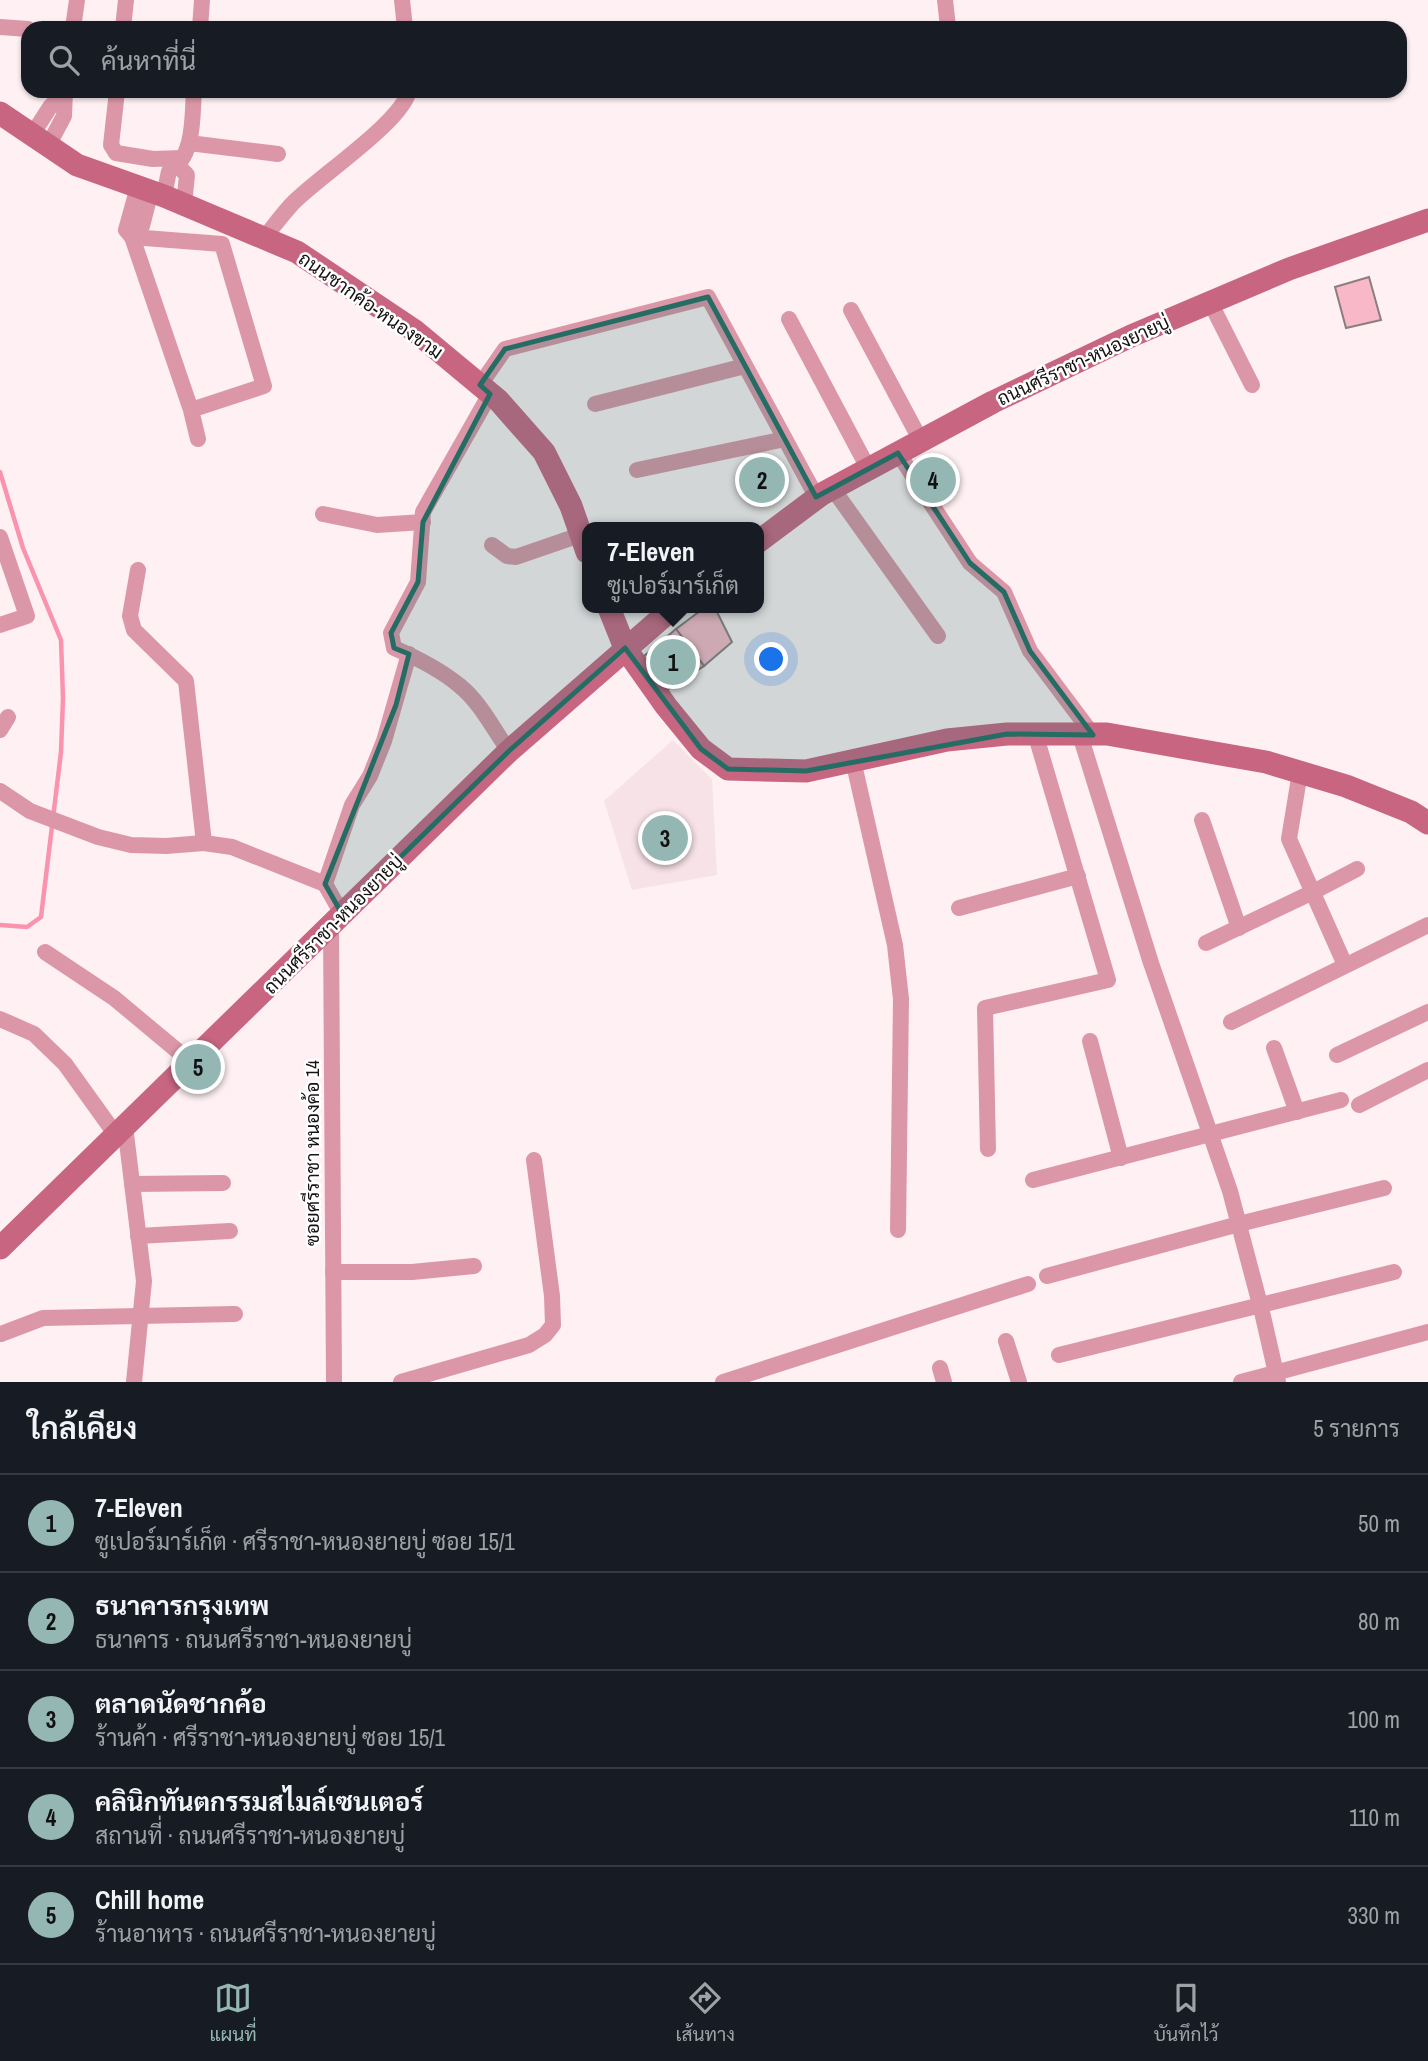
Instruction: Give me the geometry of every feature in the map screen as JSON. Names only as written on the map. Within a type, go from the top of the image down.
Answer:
[{"type":"main road","name":"ถนนชากค้อ-หนองขาม","points":[[0,113],[77,165],[159,195],[297,252],[415,331],[485,389],[544,453],[571,506],[582,537]]},
{"type":"main road","name":"ถนนศรีราชา-หนองยายบู่","points":[[764,537],[825,493],[993,401],[1210,302],[1297,266],[1428,220]]},
{"type":"main road","points":[[611,613],[625,648],[666,706],[701,749],[728,769],[806,771],[947,740],[1006,734],[1107,734],[1266,762],[1346,786],[1411,812],[1428,823]]},
{"type":"main road","name":"ถนนศรีราชา-หนองยายบู่","points":[[0,1248],[509,751],[667,613]]},
{"type":"street","points":[[74,21],[77,0]]},
{"type":"street","points":[[124,21],[126,0]]},
{"type":"street","points":[[200,21],[202,0]]},
{"type":"street","points":[[401,0],[404,21]]},
{"type":"street","points":[[945,0],[947,21]]},
{"type":"street","points":[[0,27],[21,28]]},
{"type":"street","points":[[40,141],[50,107],[59,98]]},
{"type":"street","points":[[116,98],[111,145],[116,153],[180,162]]},
{"type":"street","points":[[193,98],[189,143],[180,162],[169,171],[159,195],[126,230],[132,237],[191,410],[198,439]]},
{"type":"street","points":[[264,238],[292,204],[390,120],[407,98]]},
{"type":"street","points":[[189,143],[278,154]]},
{"type":"street","points":[[132,237],[222,244],[264,386],[191,410]]},
{"type":"street","points":[[509,751],[474,701],[460,686],[409,654],[394,648],[391,632],[418,582],[424,512],[505,349],[708,297],[785,439],[938,636]]},
{"type":"street","points":[[1210,302],[1252,385]]},
{"type":"street","points":[[851,310],[920,441]]},
{"type":"street","points":[[789,319],[868,468]]},
{"type":"street","points":[[595,404],[745,366]]},
{"type":"street","points":[[637,470],[785,439]]},
{"type":"street","points":[[898,453],[970,563],[1004,592],[1030,651],[1087,735],[1151,963],[1239,1224],[1277,1378]]},
{"type":"street","points":[[323,514],[377,525],[423,522]]},
{"type":"street","points":[[0,537],[27,616],[0,625]]},
{"type":"street","points":[[492,545],[506,556],[516,557],[582,543]]},
{"type":"street","points":[[138,570],[130,616],[134,630],[186,681],[204,843]]},
{"type":"street","points":[[337,919],[325,884],[352,805],[370,776],[384,741],[409,654]]},
{"type":"street","points":[[988,1149],[985,1008],[1108,980],[1035,733]]},
{"type":"street","points":[[853,760],[895,945],[901,999],[898,1230]]},
{"type":"street","points":[[1300,772],[1289,839],[1345,965]]},
{"type":"street","points":[[0,791],[30,811],[97,837],[131,845],[204,843],[232,847],[325,884]]},
{"type":"street","points":[[1202,820],[1239,928]]},
{"type":"street","points":[[1206,943],[1357,869]]},
{"type":"street","points":[[959,908],[1078,876]]},
{"type":"street","name":"ซอยศรีราชา หนองค้อ 14","points":[[334,1382],[337,919]]},
{"type":"street","points":[[1231,1022],[1428,925]]},
{"type":"street","points":[[46,952],[114,998],[192,1063]]},
{"type":"street","points":[[1337,1055],[1428,1012]]},
{"type":"street","points":[[0,1019],[34,1034],[65,1064],[120,1130],[132,1184],[144,1281],[134,1382]]},
{"type":"street","points":[[1090,1041],[1121,1158]]},
{"type":"street","points":[[1274,1048],[1297,1112]]},
{"type":"street","points":[[1359,1105],[1428,1070]]},
{"type":"street","points":[[1034,1180],[1341,1100]]},
{"type":"street","points":[[401,1382],[529,1345],[545,1335],[553,1325],[552,1296],[534,1160]]},
{"type":"street","points":[[132,1184],[223,1183]]},
{"type":"street","points":[[1046,1276],[1384,1188]]},
{"type":"street","points":[[138,1236],[230,1231]]},
{"type":"street","points":[[333,1272],[412,1272],[474,1266]]},
{"type":"street","points":[[1059,1355],[1394,1272]]},
{"type":"street","points":[[723,1382],[1028,1284]]},
{"type":"street","points":[[1,1334],[43,1318],[235,1314]]},
{"type":"street","points":[[1241,1382],[1277,1378],[1428,1332]]},
{"type":"street","points":[[1006,1341],[1019,1382]]},
{"type":"highlighted area","points":[[708,297],[816,497],[898,453],[970,563],[1004,592],[1030,651],[1093,735],[1007,734],[806,771],[728,769],[701,749],[625,648],[509,751],[342,914],[325,884],[396,705],[409,654],[394,648],[391,633],[418,582],[423,522],[490,394],[480,385],[505,349]]},
{"type":"shaded area","points":[[673,740],[712,779],[717,875],[632,890],[604,801]]},
{"type":"building","points":[[1369,277],[1381,320],[1346,328],[1335,287]]},
{"type":"building","points":[[933,459],[951,490],[934,500],[914,469]]},
{"type":"building","points":[[763,460],[780,485],[761,499],[743,476]]},
{"type":"building","points":[[697,613],[718,613],[732,642],[704,666],[676,629]]},
{"type":"building","points":[[676,629],[704,666],[667,690],[643,657]]},
{"type":"waterway","points":[[0,472],[23,548],[61,640],[63,698],[61,752],[41,917],[27,927],[0,925]]},
{"type":"place","name":"ธนาคารกรุงเทพ","points":[[762,480]]},
{"type":"place","name":"คลินิกทันตกรรมสไมล์เซนเตอร์","points":[[933,480]]},
{"type":"place","name":"7-Eleven","points":[[673,662]]},
{"type":"place","name":"ตลาดนัดชากค้อ","points":[[665,838]]},
{"type":"place","name":"Chill home","points":[[198,1067]]}]
